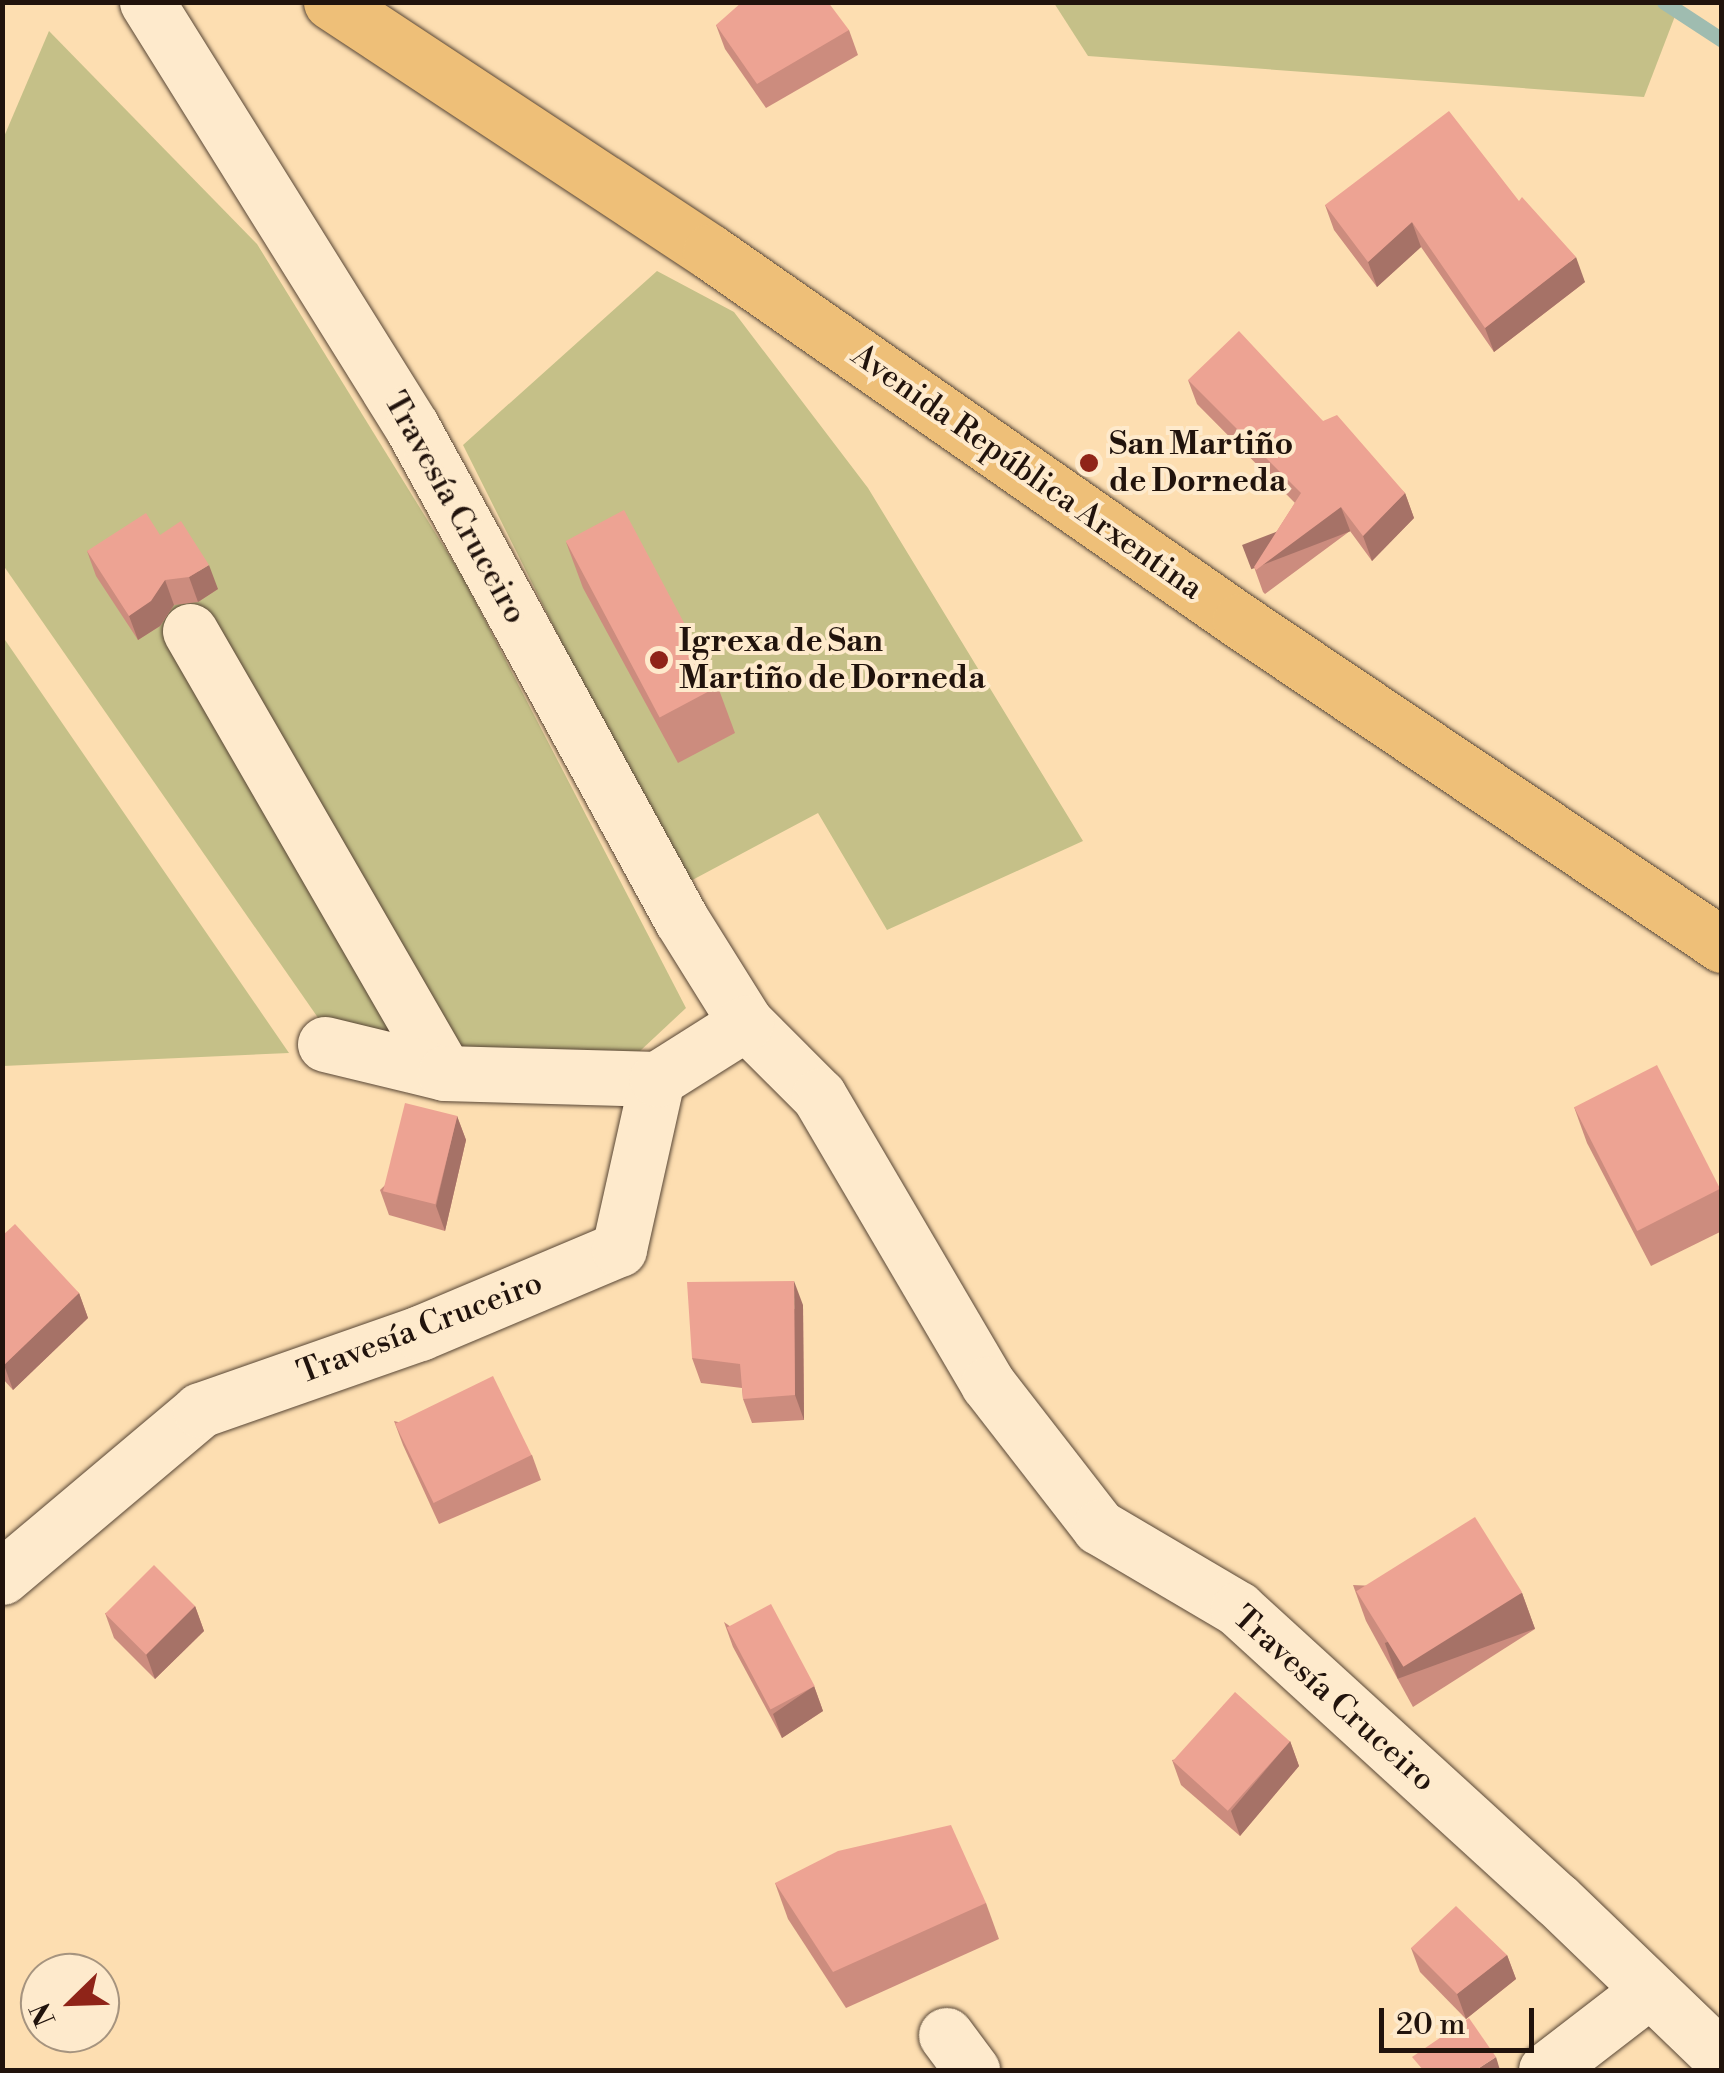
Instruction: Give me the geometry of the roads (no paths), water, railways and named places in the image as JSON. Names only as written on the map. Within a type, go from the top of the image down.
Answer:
[{"type":"main road","name":"Avenida República Arxentina","points":[[331,2],[710,252],[1240,620],[1722,944]]},
{"type":"street","name":"Travesía Cruceiro","points":[[148,2],[412,427],[681,919],[746,1023],[819,1096],[988,1384],[1099,1526],[1238,1609],[1722,2059]]},
{"type":"street","points":[[190,631],[445,1073]]},
{"type":"street","points":[[325,1044],[445,1073],[657,1079],[746,1023]]},
{"type":"street","name":"Travesía Cruceiro","points":[[2,1576],[200,1410],[420,1334],[619,1250],[657,1079]]},
{"type":"street","points":[[1546,2070],[1650,1990]]},
{"type":"waterway","points":[[1664,2],[1722,40]]},
{"type":"place","name":"San Martiño de Dorneda","points":[[1089,463]]},
{"type":"place","name":"Igrexa de San Martiño de Dorneda","points":[[659,660]]}]
